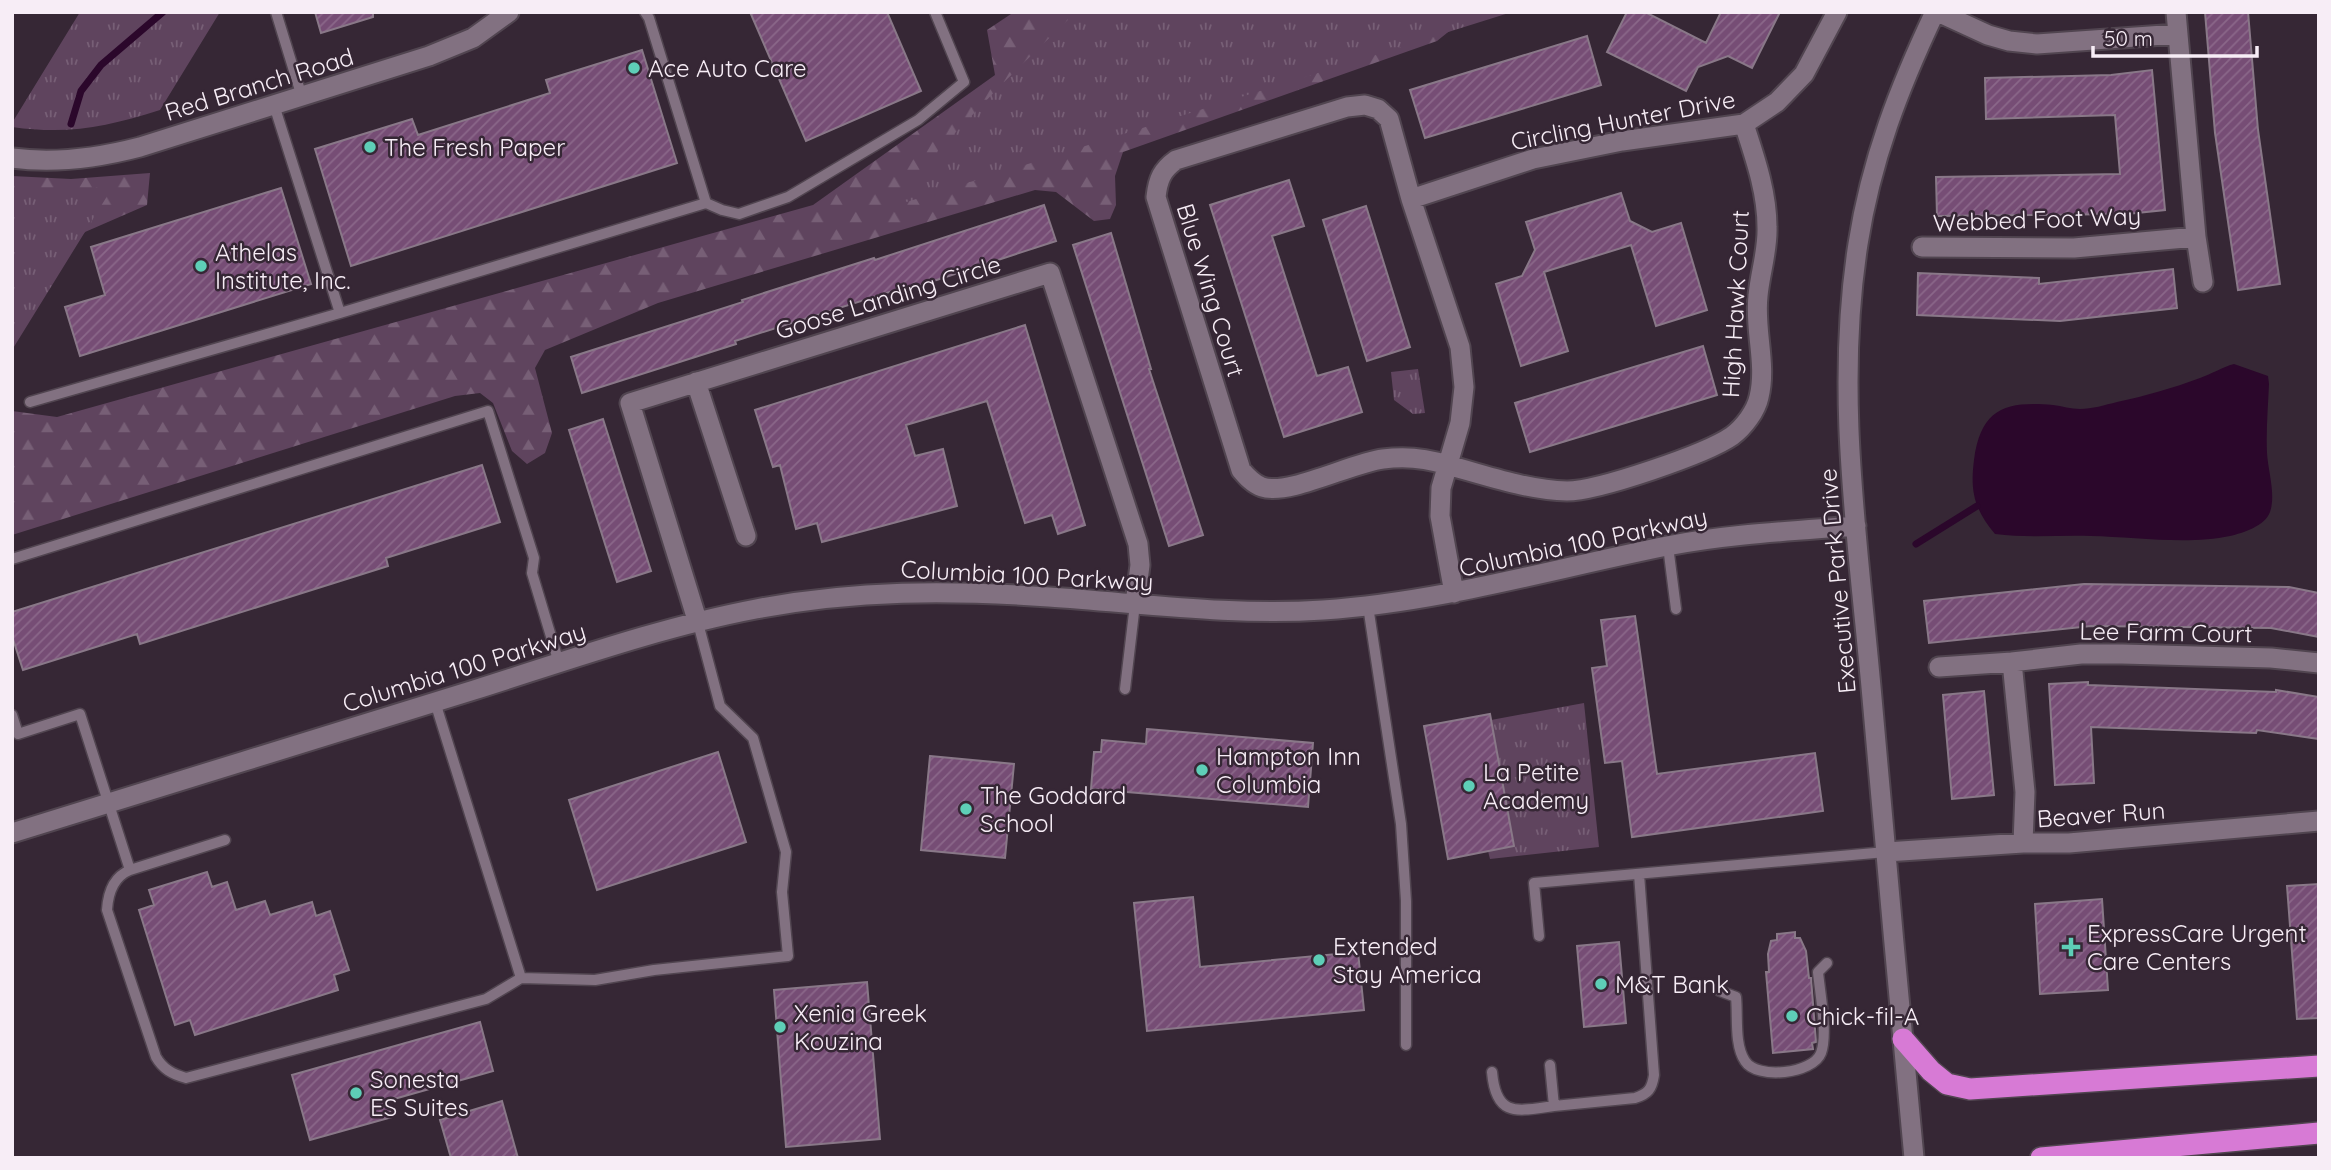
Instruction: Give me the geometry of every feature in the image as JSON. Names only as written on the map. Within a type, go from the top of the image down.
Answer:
[{"type":"highway","points":[[1903,1039],[1947,1084],[1970,1089],[2319,1066]]},
{"type":"highway","points":[[2041,1158],[2319,1133]]},
{"type":"street","name":"Red Branch Road","points":[[12,158],[36,162],[107,156],[429,56],[472,38],[509,12]]},
{"type":"street","name":"Circling Hunter Drive","points":[[1411,199],[1533,159],[1622,141],[1744,124],[1777,102],[1804,74],[1837,12]]},
{"type":"street","points":[[1937,12],[1988,35],[2009,41],[2037,44],[2178,34]]},
{"type":"street","name":"Executive Park Drive","points":[[1914,1158],[1856,526],[1847,380],[1858,245],[1868,195],[1895,100],[1937,12]]},
{"type":"street","points":[[2176,12],[2196,237],[2203,282]]},
{"type":"street","name":"Blue Wing Court","points":[[1447,465],[1408,457],[1382,459],[1284,488],[1260,487],[1249,480],[1241,470],[1156,197],[1158,181],[1165,168],[1176,160],[1347,107],[1365,105],[1378,109],[1389,119],[1411,199],[1460,347],[1464,387],[1460,423],[1441,488],[1440,516],[1454,593]]},
{"type":"street","name":"High Hawk Court","points":[[1447,465],[1545,490],[1571,491],[1594,487],[1709,449],[1735,434],[1751,416],[1759,397],[1761,365],[1758,297],[1768,229],[1764,193],[1744,124]]},
{"type":"street","name":"Webbed Foot Way","points":[[1922,247],[2074,248],[2196,237]]},
{"type":"street","name":"Goose Landing Circle","points":[[698,623],[630,403],[1050,273],[1138,544],[1140,565],[1135,604]]},
{"type":"street","points":[[696,382],[746,536]]},
{"type":"street","name":"Columbia 100 Parkway","points":[[12,833],[559,663],[698,623],[793,603],[841,596],[918,591],[1040,596],[1204,610],[1264,611],[1368,606],[1454,593],[1668,546],[1856,526]]},
{"type":"street","name":"Lee Farm Court","points":[[1939,667],[2108,654],[2272,658],[2319,663]]},
{"type":"street","points":[[2012,662],[2025,792],[2024,843]]},
{"type":"street","name":"Beaver Run","points":[[1886,852],[2068,842],[2319,821]]},
{"type":"lane","points":[[276,12],[302,97]]},
{"type":"lane","points":[[645,12],[706,203]]},
{"type":"lane","points":[[30,402],[340,313],[706,203],[739,214],[788,197],[918,120],[964,82],[935,12]]},
{"type":"lane","points":[[275,105],[340,313]]},
{"type":"lane","points":[[12,559],[488,411],[534,558],[532,573],[559,663]]},
{"type":"lane","points":[[1668,546],[1676,608]]},
{"type":"lane","points":[[1125,688],[1135,604]]},
{"type":"lane","points":[[1368,606],[1401,824],[1406,901],[1406,1045]]},
{"type":"lane","points":[[225,840],[124,872],[113,883],[108,897],[107,909],[156,1057],[162,1067],[186,1078],[486,999],[521,978],[595,979],[788,956],[782,892],[786,852],[753,738],[720,706],[698,623]]},
{"type":"lane","points":[[435,702],[521,978]]},
{"type":"lane","points":[[12,715],[18,734],[79,714],[130,870]]},
{"type":"lane","points":[[1539,936],[1534,883],[1886,852]]},
{"type":"lane","points":[[1492,1072],[1497,1100],[1504,1105],[1528,1110],[1635,1098],[1646,1094],[1653,1086],[1639,874]]},
{"type":"lane","points":[[1720,991],[1736,997],[1740,1044],[1743,1059],[1749,1066],[1772,1072],[1805,1068],[1815,1063],[1823,1047],[1818,972],[1827,962]]},
{"type":"lane","points":[[1550,1065],[1555,1106]]},
{"type":"green space","points":[[80,12],[220,12],[160,110],[122,121],[70,130],[12,127]]},
{"type":"green space","points":[[1014,12],[1473,12],[1437,41],[1123,152],[1115,176],[1116,205],[1110,219],[1094,221],[1056,192],[1035,190],[658,303],[545,350],[535,368],[552,433],[545,453],[527,464],[512,451],[493,403],[480,393],[455,396],[12,535],[12,411],[57,417],[813,205],[995,75],[987,30]]},
{"type":"green space","points":[[1076,12],[1512,12],[881,210],[1004,82]]},
{"type":"green space","points":[[150,173],[147,205],[85,232],[12,304],[12,176],[71,179]]},
{"type":"green space","points":[[114,185],[12,350],[12,188],[69,191]]},
{"type":"green space","points":[[1418,369],[1425,413],[1413,414],[1394,400],[1391,372]]},
{"type":"green space","points":[[1584,703],[1599,847],[1490,859],[1488,851],[1514,846],[1491,720]]},
{"type":"shaded area","points":[[2234,364],[2268,376],[2267,453],[2272,505],[2267,517],[2259,525],[2230,536],[2197,540],[2019,536],[1995,534],[1982,516],[1973,490],[1974,460],[1983,429],[1998,412],[2009,407],[2036,404],[2077,409],[2094,408],[2169,388]]},
{"type":"building","points":[[315,12],[373,12],[373,17],[321,33]]},
{"type":"building","points":[[750,12],[887,12],[921,91],[806,141]]},
{"type":"building","points":[[1627,12],[1645,12],[1706,43],[1721,12],[1780,12],[1752,68],[1728,56],[1698,67],[1686,91],[1607,52]]},
{"type":"building","points":[[2205,12],[2248,12],[2258,130],[2280,284],[2238,290],[2215,133]]},
{"type":"building","points":[[1587,36],[1601,85],[1425,138],[1410,90]]},
{"type":"building","points":[[642,50],[677,163],[351,266],[315,149],[412,119],[418,135],[550,93],[546,80]]},
{"type":"building","points":[[2152,70],[2165,210],[2127,214],[1937,216],[1936,177],[2120,174],[2115,115],[1986,119],[1985,78],[2111,75]]},
{"type":"building","points":[[1289,180],[1304,226],[1272,236],[1317,376],[1348,367],[1362,412],[1284,437],[1210,205]]},
{"type":"building","name":"Athelas Institute, Inc.","points":[[281,188],[311,284],[80,356],[65,307],[105,295],[91,247]]},
{"type":"building","points":[[1621,193],[1630,221],[1652,232],[1681,223],[1707,310],[1656,326],[1631,245],[1544,272],[1568,351],[1521,366],[1496,284],[1522,276],[1535,250],[1526,222]]},
{"type":"building","points":[[1044,205],[1056,241],[903,291],[902,288],[735,341],[736,344],[582,393],[571,357]]},
{"type":"building","points":[[1366,206],[1410,347],[1367,361],[1323,220]]},
{"type":"building","points":[[1111,233],[1149,369],[1203,535],[1169,546],[1073,245]]},
{"type":"building","points":[[2173,269],[2177,308],[2060,321],[1917,315],[1918,273],[2039,278],[2039,284]]},
{"type":"building","points":[[1025,325],[1085,525],[1058,534],[1052,515],[1025,523],[987,401],[906,425],[915,456],[943,449],[957,506],[822,542],[817,523],[796,529],[780,465],[773,467],[755,410]]},
{"type":"building","points":[[1703,346],[1717,395],[1530,452],[1515,403]]},
{"type":"building","points":[[603,419],[651,571],[617,582],[569,430]]},
{"type":"building","points":[[482,465],[500,522],[386,558],[388,566],[140,644],[137,634],[23,670],[12,636],[12,612]]},
{"type":"building","points":[[2084,584],[2289,587],[2319,593],[2319,637],[2271,628],[2091,626],[1929,643],[1924,601]]},
{"type":"building","points":[[1635,616],[1657,774],[1815,753],[1823,811],[1632,837],[1622,761],[1605,763],[1592,668],[1607,666],[1601,620]]},
{"type":"building","points":[[2088,682],[2088,685],[2276,690],[2319,697],[2319,739],[2257,730],[2256,733],[2091,727],[2094,783],[2055,785],[2049,684]]},
{"type":"building","points":[[1984,691],[1994,795],[1952,799],[1943,695]]},
{"type":"building","name":"La Petite Academy","points":[[1490,714],[1514,846],[1448,859],[1424,726]]},
{"type":"building","name":"Hampton Inn Columbia","points":[[1147,729],[1313,743],[1308,807],[1091,789],[1094,752],[1101,752],[1102,740],[1146,744]]},
{"type":"building","points":[[718,752],[746,842],[597,890],[569,800]]},
{"type":"building","points":[[930,756],[1014,764],[1005,858],[921,850]]},
{"type":"building","points":[[207,872],[212,887],[227,882],[236,910],[265,901],[270,915],[312,902],[316,916],[330,911],[349,970],[334,975],[338,990],[195,1035],[190,1020],[175,1025],[139,910],[154,905],[149,890]]},
{"type":"building","points":[[2319,884],[2319,1018],[2297,1019],[2287,886]]},
{"type":"building","name":"Extended Stay America","points":[[1193,897],[1200,967],[1358,952],[1364,1010],[1147,1031],[1134,903]]},
{"type":"building","name":"ExpressCare Urgent Care Centers","points":[[2102,899],[2108,990],[2040,994],[2035,904]]},
{"type":"building","name":"Chick-fil-A","points":[[1795,932],[1795,938],[1800,938],[1806,951],[1816,1042],[1812,1043],[1813,1049],[1773,1053],[1766,972],[1769,972],[1768,954],[1771,941],[1777,940],[1777,934]]},
{"type":"building","name":"M&T Bank","points":[[1619,942],[1626,1023],[1584,1027],[1577,946]]},
{"type":"building","points":[[867,982],[880,1139],[786,1147],[774,990]]},
{"type":"building","name":"Sonesta ES Suites","points":[[480,1022],[493,1071],[387,1101],[392,1117],[310,1140],[292,1075]]},
{"type":"building","points":[[502,1101],[518,1158],[451,1158],[440,1120]]},
{"type":"waterway","points":[[71,124],[81,91],[101,65],[163,12]]},
{"type":"waterway","points":[[1916,544],[1977,506]]},
{"type":"place","name":"Ace Auto Care","points":[[634,68]]},
{"type":"place","name":"The Fresh Paper","points":[[370,147]]},
{"type":"place","name":"Athelas Institute, Inc.","points":[[201,266]]},
{"type":"place","name":"Hampton Inn Columbia","points":[[1202,770]]},
{"type":"place","name":"La Petite Academy","points":[[1469,786]]},
{"type":"place","name":"The Goddard School","points":[[966,809]]},
{"type":"place","name":"ExpressCare Urgent Care Centers","points":[[2071,947]]},
{"type":"place","name":"Extended Stay America","points":[[1319,960]]},
{"type":"place","name":"M&T Bank","points":[[1601,984]]},
{"type":"place","name":"Chick-fil-A","points":[[1792,1016]]},
{"type":"place","name":"Xenia Greek Kouzina","points":[[780,1027]]},
{"type":"place","name":"Sonesta ES Suites","points":[[356,1093]]}]
